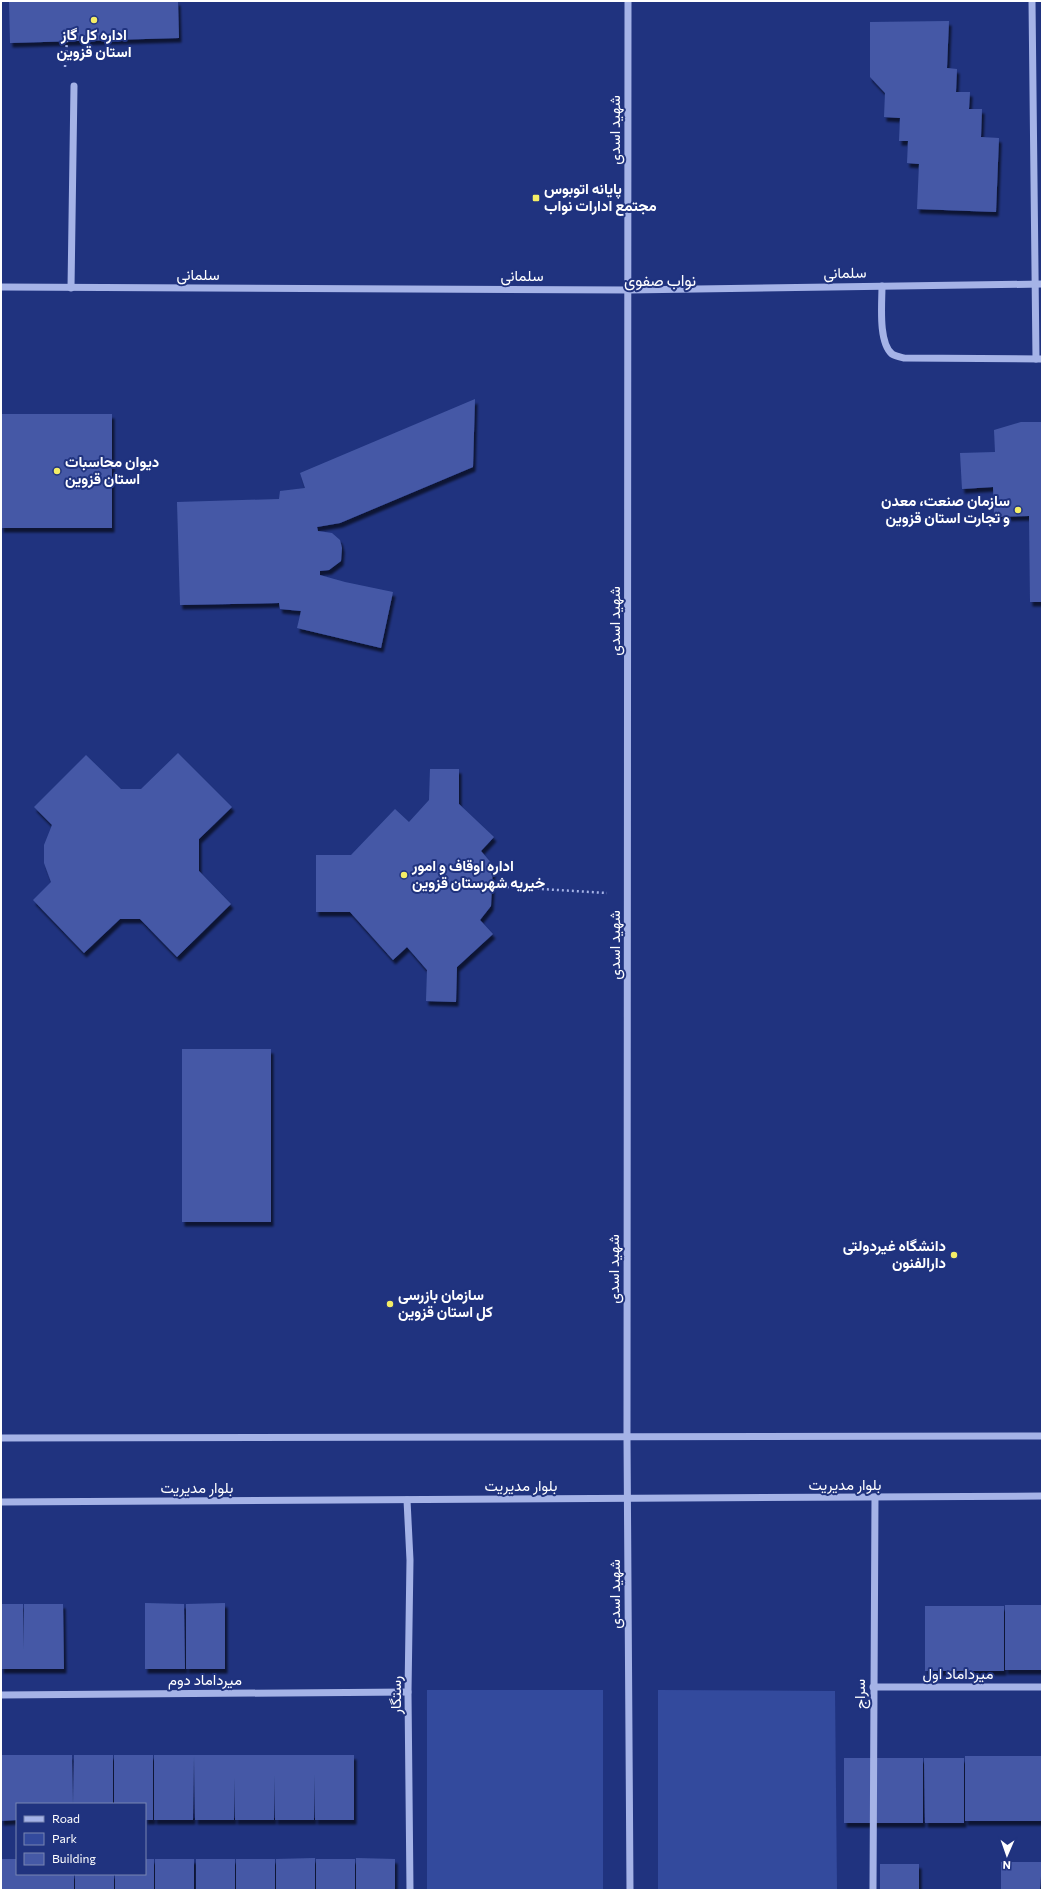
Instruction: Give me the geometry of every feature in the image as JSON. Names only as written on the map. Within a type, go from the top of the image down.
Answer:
[{"type":"street","name":"شهید اسدی","points":[[628,1],[629,290],[627,1437],[630,1890]]},
{"type":"street","points":[[882,286],[883,333],[885,344],[892,354],[904,358],[1039,359],[1032,1]]},
{"type":"street","points":[[71,288],[74,86]]},
{"type":"street","name":"سلمانی","points":[[1,287],[629,290],[1038,284]]},
{"type":"street","points":[[1,1438],[1042,1436]]},
{"type":"street","name":"بلوار مدیریت","points":[[1,1502],[1042,1496]]},
{"type":"street","name":"سراج","points":[[873,1890],[875,1497]]},
{"type":"street","name":"رستگار","points":[[407,1500],[410,1560],[408,1692],[410,1890]]},
{"type":"street","name":"میرداماد اول","points":[[873,1687],[1042,1686]]},
{"type":"street","name":"میرداماد دوم","points":[[1,1695],[408,1692]]},
{"type":"path","points":[[492,886],[628,894]]},
{"type":"green space","points":[[427,1690],[603,1690],[603,1890],[427,1890]]},
{"type":"green space","points":[[658,1690],[835,1691],[837,1890],[658,1890]]},
{"type":"building","name":"اداره کل گاز استان قزوین","points":[[9,1],[178,1],[179,38],[10,43]]},
{"type":"building","points":[[949,21],[947,68],[957,69],[956,92],[970,92],[969,109],[982,109],[981,137],[999,138],[996,212],[917,209],[919,164],[907,163],[908,141],[899,141],[900,118],[884,117],[885,93],[870,77],[870,22]]},
{"type":"building","points":[[475,399],[473,467],[340,523],[317,527],[318,531],[332,533],[340,540],[342,548],[341,561],[329,570],[320,571],[320,575],[393,592],[381,648],[297,628],[301,611],[280,609],[279,603],[180,605],[177,502],[279,499],[280,491],[305,488],[300,473]]},
{"type":"building","name":"دیوان محاسبات استان قزوین","points":[[1,414],[112,414],[112,528],[1,528]]},
{"type":"building","name":"سازمان صنعت، معدن و تجارت استان قزوین","points":[[1021,422],[1042,422],[1042,602],[1030,602],[1029,516],[994,517],[993,487],[962,489],[960,453],[995,452],[994,430]]},
{"type":"building","points":[[178,753],[232,807],[199,839],[199,871],[231,904],[177,957],[140,919],[120,919],[84,953],[33,900],[51,882],[44,863],[44,845],[52,825],[34,807],[86,755],[121,789],[141,789]]},
{"type":"building","name":"اداره اوقاف و امور خیریه شهرستان قزوین","points":[[430,769],[459,769],[459,804],[494,837],[481,851],[493,865],[491,906],[480,920],[493,934],[457,967],[456,1002],[426,1001],[427,970],[407,947],[393,960],[350,912],[316,912],[316,855],[351,855],[395,809],[409,822],[429,800]]},
{"type":"building","points":[[182,1049],[271,1049],[271,1222],[182,1222]]},
{"type":"building","points":[[145,1603],[184,1604],[185,1669],[145,1669]]},
{"type":"building","points":[[225,1603],[225,1669],[186,1669],[186,1604]]},
{"type":"building","points":[[1,1604],[23,1604],[24,1650],[24,1604],[63,1604],[64,1669],[1,1669]]},
{"type":"building","points":[[1005,1605],[1042,1605],[1042,1670],[1005,1670]]},
{"type":"building","points":[[925,1606],[1004,1606],[1004,1671],[925,1671]]},
{"type":"building","points":[[1,1755],[72,1755],[73,1803],[16,1803],[16,1820],[1,1821]]},
{"type":"building","points":[[74,1755],[113,1755],[113,1803],[73,1803]]},
{"type":"building","points":[[114,1755],[153,1755],[153,1820],[146,1820],[146,1803],[114,1803]]},
{"type":"building","points":[[154,1755],[194,1755],[193,1820],[154,1820]]},
{"type":"building","points":[[194,1755],[354,1755],[354,1820],[315,1820],[315,1774],[314,1820],[275,1820],[275,1775],[274,1820],[235,1820],[235,1777],[234,1820],[195,1820]]},
{"type":"building","points":[[965,1756],[1042,1756],[1042,1821],[965,1821]]},
{"type":"building","points":[[844,1758],[923,1758],[923,1823],[844,1823]]},
{"type":"building","points":[[924,1758],[964,1758],[964,1823],[925,1823]]},
{"type":"building","points":[[315,1858],[315,1890],[276,1890],[276,1859]]},
{"type":"building","points":[[356,1858],[395,1859],[395,1890],[356,1890]]},
{"type":"building","points":[[1,1859],[16,1859],[16,1875],[34,1875],[34,1890],[1,1890]]},
{"type":"building","points":[[146,1859],[154,1859],[154,1890],[115,1890],[115,1875],[146,1875]]},
{"type":"building","points":[[155,1859],[194,1859],[194,1890],[155,1890]]},
{"type":"building","points":[[196,1859],[235,1859],[235,1890],[196,1890]]},
{"type":"building","points":[[236,1859],[275,1859],[275,1890],[236,1890]]},
{"type":"building","points":[[316,1859],[355,1859],[355,1890],[316,1890]]},
{"type":"building","points":[[1001,1862],[1042,1862],[1040,1890],[1001,1890]]},
{"type":"building","points":[[880,1864],[919,1864],[919,1890],[880,1890]]},
{"type":"building","points":[[34,1875],[74,1875],[74,1890],[34,1890]]},
{"type":"building","points":[[75,1875],[114,1875],[114,1890],[75,1890]]},
{"type":"place","name":"اداره کل گاز استان قزوین","points":[[94,20]]},
{"type":"place","name":"پایانه اتوبوس مجتمع ادارات نواب","points":[[536,198]]},
{"type":"place","name":"دیوان محاسبات استان قزوین","points":[[57,471]]},
{"type":"place","name":"سازمان صنعت، معدن و تجارت استان قزوین","points":[[1018,510]]},
{"type":"place","name":"اداره اوقاف و امور خیریه شهرستان قزوین","points":[[404,875]]},
{"type":"place","name":"دانشگاه غیردولتی دارالفنون","points":[[954,1255]]},
{"type":"place","name":"سازمان بازرسی کل استان قزوین","points":[[390,1304]]},
{"type":"district","name":"نواب صفوی","points":[[660,280]]}]
